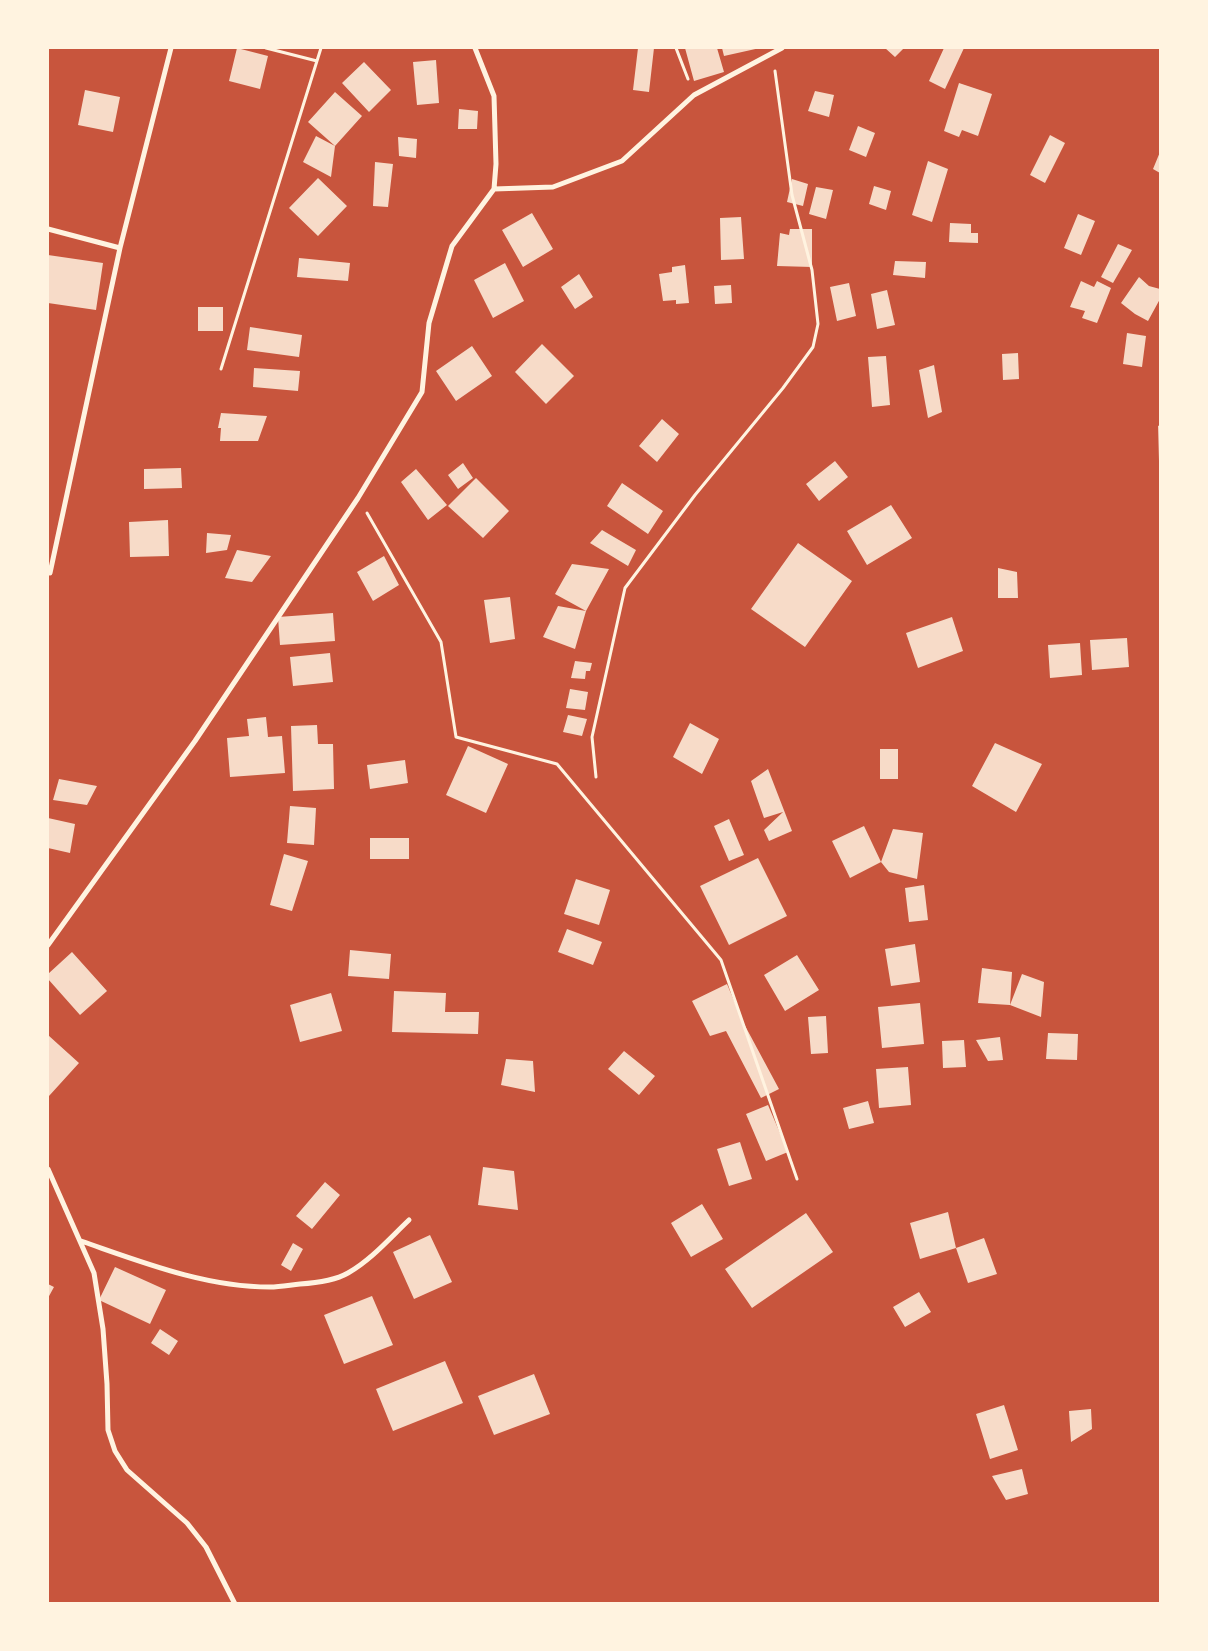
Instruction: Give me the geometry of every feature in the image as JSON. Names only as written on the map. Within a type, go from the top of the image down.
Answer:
[{"type":"street","points":[[50,573],[120,248],[171,48]]},
{"type":"street","points":[[48,945],[194,741],[358,498],[422,392],[429,323],[452,246],[494,189],[496,164],[494,96],[475,48]]},
{"type":"street","points":[[494,189],[553,187],[622,161],[694,96],[782,48]]},
{"type":"street","points":[[48,229],[120,248]]},
{"type":"street","points":[[48,1169],[94,1273],[103,1330],[108,1430],[115,1451],[127,1470],[186,1523],[206,1547],[235,1604]]},
{"type":"street","points":[[81,1241],[148,1264],[191,1276],[226,1283],[270,1287],[323,1282],[347,1274],[409,1220]]},
{"type":"path","points":[[266,48],[317,61]]},
{"type":"path","points":[[221,369],[321,48]]},
{"type":"path","points":[[676,48],[694,96]]},
{"type":"path","points":[[596,777],[592,737],[625,588],[695,495],[783,388],[813,347],[818,324],[812,270],[792,195],[772,54]]},
{"type":"path","points":[[358,498],[441,642],[456,737],[557,764],[722,960],[797,1179]]},
{"type":"building","points":[[237,48],[268,56],[260,89],[229,81]]},
{"type":"building","points":[[638,48],[654,48],[649,92],[633,90]]},
{"type":"building","points":[[685,48],[717,48],[724,72],[694,81]]},
{"type":"building","points":[[722,48],[760,48],[724,56]]},
{"type":"building","points":[[885,48],[904,48],[895,57]]},
{"type":"building","points":[[944,48],[964,48],[945,89],[929,81]]},
{"type":"building","points":[[436,60],[439,103],[417,105],[413,62]]},
{"type":"building","points":[[364,62],[391,90],[369,112],[342,83]]},
{"type":"building","points":[[959,83],[992,94],[978,136],[962,130],[959,137],[944,131]]},
{"type":"building","points":[[85,90],[120,97],[113,132],[78,125]]},
{"type":"building","points":[[815,91],[834,95],[829,117],[808,111]]},
{"type":"building","points":[[335,92],[362,116],[335,146],[308,122]]},
{"type":"building","points":[[459,109],[478,111],[477,129],[458,129]]},
{"type":"building","points":[[858,126],[875,133],[866,157],[849,150]]},
{"type":"building","points":[[1050,135],[1065,143],[1045,183],[1030,175]]},
{"type":"building","points":[[316,136],[335,146],[331,177],[303,162]]},
{"type":"building","points":[[398,137],[417,139],[416,158],[399,156]]},
{"type":"building","points":[[1160,152],[1160,173],[1153,169]]},
{"type":"building","points":[[928,161],[948,169],[932,222],[912,215]]},
{"type":"building","points":[[375,162],[393,164],[388,207],[373,206]]},
{"type":"building","points":[[318,178],[347,206],[318,236],[289,208]]},
{"type":"building","points":[[792,179],[808,184],[803,206],[787,202]]},
{"type":"building","points":[[874,186],[891,191],[886,210],[869,204]]},
{"type":"building","points":[[816,187],[833,190],[826,219],[809,214]]},
{"type":"building","points":[[532,213],[553,249],[523,267],[502,230]]},
{"type":"building","points":[[1078,214],[1095,221],[1081,255],[1064,248]]},
{"type":"building","points":[[741,217],[744,259],[721,260],[720,218]]},
{"type":"building","points":[[950,223],[971,224],[971,233],[978,233],[978,243],[949,242]]},
{"type":"building","points":[[790,229],[812,229],[812,267],[777,266],[780,233],[789,235]]},
{"type":"building","points":[[1118,244],[1132,250],[1113,283],[1101,277]]},
{"type":"building","points":[[48,255],[103,263],[96,310],[48,303]]},
{"type":"building","points":[[299,258],[350,263],[348,281],[297,277]]},
{"type":"building","points":[[895,261],[926,262],[925,278],[893,275]]},
{"type":"building","points":[[505,263],[524,301],[493,318],[474,280]]},
{"type":"building","points":[[685,265],[689,303],[676,304],[676,300],[663,301],[659,274],[672,272],[672,267]]},
{"type":"building","points":[[579,274],[593,297],[575,309],[561,287]]},
{"type":"building","points":[[1139,277],[1149,286],[1160,289],[1160,299],[1148,321],[1121,303]]},
{"type":"building","points":[[1081,281],[1094,287],[1097,281],[1111,288],[1097,323],[1082,318],[1085,311],[1070,307]]},
{"type":"building","points":[[849,283],[856,316],[837,321],[830,287]]},
{"type":"building","points":[[731,285],[732,303],[715,304],[714,286]]},
{"type":"building","points":[[887,290],[895,325],[877,329],[871,294]]},
{"type":"building","points":[[198,307],[223,307],[223,331],[198,331]]},
{"type":"building","points":[[250,327],[302,335],[299,357],[247,350]]},
{"type":"building","points":[[1127,333],[1146,336],[1142,367],[1123,364]]},
{"type":"building","points":[[542,344],[574,376],[546,404],[515,372]]},
{"type":"building","points":[[472,346],[492,376],[456,401],[436,371]]},
{"type":"building","points":[[1018,353],[1019,379],[1003,380],[1002,354]]},
{"type":"building","points":[[886,356],[890,405],[872,407],[868,357]]},
{"type":"building","points":[[934,365],[942,412],[928,418],[919,370]]},
{"type":"building","points":[[254,368],[300,371],[298,391],[253,387]]},
{"type":"building","points":[[221,413],[267,416],[258,441],[220,441],[221,428],[218,428]]},
{"type":"building","points":[[662,419],[679,434],[657,462],[639,446]]},
{"type":"building","points":[[1160,425],[1160,461],[1159,461],[1158,426]]},
{"type":"building","points":[[835,461],[848,477],[819,501],[806,484]]},
{"type":"building","points":[[463,463],[473,478],[458,489],[448,475]]},
{"type":"building","points":[[181,468],[182,488],[144,489],[144,469]]},
{"type":"building","points":[[416,469],[447,505],[428,520],[401,482]]},
{"type":"building","points":[[476,478],[509,511],[483,538],[448,506]]},
{"type":"building","points":[[622,483],[663,511],[648,534],[607,506]]},
{"type":"building","points":[[891,505],[912,538],[867,565],[847,531]]},
{"type":"building","points":[[168,520],[169,556],[130,557],[129,522]]},
{"type":"building","points":[[602,530],[636,550],[628,566],[590,543]]},
{"type":"building","points":[[207,533],[231,535],[227,550],[206,553]]},
{"type":"building","points":[[798,543],[852,581],[805,647],[751,609]]},
{"type":"building","points":[[237,550],[271,556],[252,582],[225,578]]},
{"type":"building","points":[[384,556],[399,585],[373,601],[357,572]]},
{"type":"building","points":[[572,564],[609,569],[586,611],[555,594]]},
{"type":"building","points":[[998,568],[1017,572],[1018,598],[998,598]]},
{"type":"building","points":[[510,597],[515,639],[490,643],[484,600]]},
{"type":"building","points":[[558,606],[586,611],[575,649],[543,637]]},
{"type":"building","points":[[333,613],[335,641],[280,645],[278,617]]},
{"type":"building","points":[[952,617],[963,651],[918,668],[906,633]]},
{"type":"building","points":[[1127,638],[1129,667],[1092,670],[1090,640]]},
{"type":"building","points":[[1080,643],[1082,675],[1050,678],[1048,645]]},
{"type":"building","points":[[330,653],[333,682],[293,686],[290,657]]},
{"type":"building","points":[[575,661],[592,663],[590,671],[586,671],[585,679],[571,678]]},
{"type":"building","points":[[570,689],[588,692],[585,710],[566,708]]},
{"type":"building","points":[[568,715],[587,719],[582,736],[563,732]]},
{"type":"building","points":[[266,717],[268,737],[282,736],[285,773],[230,777],[227,738],[249,736],[247,719]]},
{"type":"building","points":[[690,723],[719,739],[702,774],[673,757]]},
{"type":"building","points":[[317,725],[318,744],[333,744],[334,789],[293,791],[291,726]]},
{"type":"building","points":[[995,743],[1042,764],[1016,812],[972,786]]},
{"type":"building","points":[[468,746],[508,764],[486,813],[446,795]]},
{"type":"building","points":[[880,749],[898,749],[898,779],[880,779]]},
{"type":"building","points":[[405,760],[408,783],[370,789],[367,765]]},
{"type":"building","points":[[768,769],[792,831],[769,841],[764,830],[783,812],[764,818],[751,781]]},
{"type":"building","points":[[59,779],[97,786],[87,805],[53,800]]},
{"type":"building","points":[[290,806],[316,808],[314,845],[287,843]]},
{"type":"building","points":[[48,818],[75,824],[70,853],[48,848]]},
{"type":"building","points":[[729,819],[744,855],[729,861],[714,826]]},
{"type":"building","points":[[864,826],[881,862],[850,878],[832,841]]},
{"type":"building","points":[[893,829],[923,833],[917,879],[889,872],[881,862]]},
{"type":"building","points":[[370,838],[409,838],[409,859],[370,859]]},
{"type":"building","points":[[284,854],[308,861],[292,911],[270,905]]},
{"type":"building","points":[[758,858],[787,916],[729,945],[700,886]]},
{"type":"building","points":[[576,879],[610,890],[599,925],[564,914]]},
{"type":"building","points":[[924,885],[928,920],[909,922],[905,888]]},
{"type":"building","points":[[567,929],[602,942],[593,965],[558,952]]},
{"type":"building","points":[[915,944],[920,982],[891,986],[885,949]]},
{"type":"building","points":[[350,950],[391,954],[389,979],[348,976]]},
{"type":"building","points":[[72,952],[107,991],[80,1015],[48,979],[48,974]]},
{"type":"building","points":[[797,955],[819,990],[785,1011],[764,975]]},
{"type":"building","points":[[982,968],[1012,972],[1010,1005],[978,1003]]},
{"type":"building","points":[[1022,974],[1044,982],[1041,1017],[1010,1005]]},
{"type":"building","points":[[727,984],[743,1022],[779,1089],[761,1098],[726,1031],[710,1036],[692,1001]]},
{"type":"building","points":[[394,991],[446,993],[445,1012],[479,1012],[478,1034],[392,1032]]},
{"type":"building","points":[[331,993],[342,1031],[300,1042],[290,1005]]},
{"type":"building","points":[[920,1003],[924,1044],[882,1048],[878,1007]]},
{"type":"building","points":[[826,1016],[828,1053],[811,1054],[808,1017]]},
{"type":"building","points":[[1048,1033],[1078,1034],[1077,1060],[1046,1059]]},
{"type":"building","points":[[48,1035],[79,1063],[49,1096],[48,1094]]},
{"type":"building","points":[[1000,1037],[1003,1060],[988,1061],[976,1040]]},
{"type":"building","points":[[964,1040],[966,1067],[943,1068],[942,1041]]},
{"type":"building","points":[[624,1051],[655,1076],[639,1095],[608,1069]]},
{"type":"building","points":[[506,1059],[533,1061],[535,1092],[501,1085]]},
{"type":"building","points":[[908,1067],[911,1105],[879,1108],[876,1069]]},
{"type":"building","points":[[868,1101],[874,1123],[849,1129],[843,1108]]},
{"type":"building","points":[[768,1105],[788,1152],[766,1161],[746,1114]]},
{"type":"building","points":[[740,1142],[752,1179],[729,1186],[717,1149]]},
{"type":"building","points":[[483,1167],[514,1171],[518,1210],[478,1205]]},
{"type":"building","points":[[325,1182],[340,1195],[312,1229],[296,1216]]},
{"type":"building","points":[[702,1204],[723,1239],[691,1257],[671,1223]]},
{"type":"building","points":[[948,1212],[956,1248],[920,1259],[910,1223]]},
{"type":"building","points":[[806,1213],[833,1252],[752,1308],[725,1269]]},
{"type":"building","points":[[430,1235],[452,1282],[414,1299],[393,1252]]},
{"type":"building","points":[[984,1238],[997,1274],[968,1283],[956,1248]]},
{"type":"building","points":[[293,1243],[303,1249],[291,1271],[281,1265]]},
{"type":"building","points":[[115,1267],[166,1290],[150,1324],[99,1300]]},
{"type":"building","points":[[48,1284],[54,1287],[48,1298]]},
{"type":"building","points":[[919,1292],[931,1312],[905,1327],[893,1307]]},
{"type":"building","points":[[372,1296],[393,1345],[344,1364],[324,1315]]},
{"type":"building","points":[[160,1329],[178,1341],[169,1355],[151,1343]]},
{"type":"building","points":[[445,1361],[463,1403],[393,1431],[376,1389]]},
{"type":"building","points":[[534,1374],[550,1414],[494,1435],[478,1396]]},
{"type":"building","points":[[1004,1405],[1018,1450],[990,1459],[976,1414]]},
{"type":"building","points":[[1091,1409],[1092,1429],[1071,1442],[1069,1411]]},
{"type":"building","points":[[1022,1469],[1028,1494],[1006,1500],[992,1476]]}]
